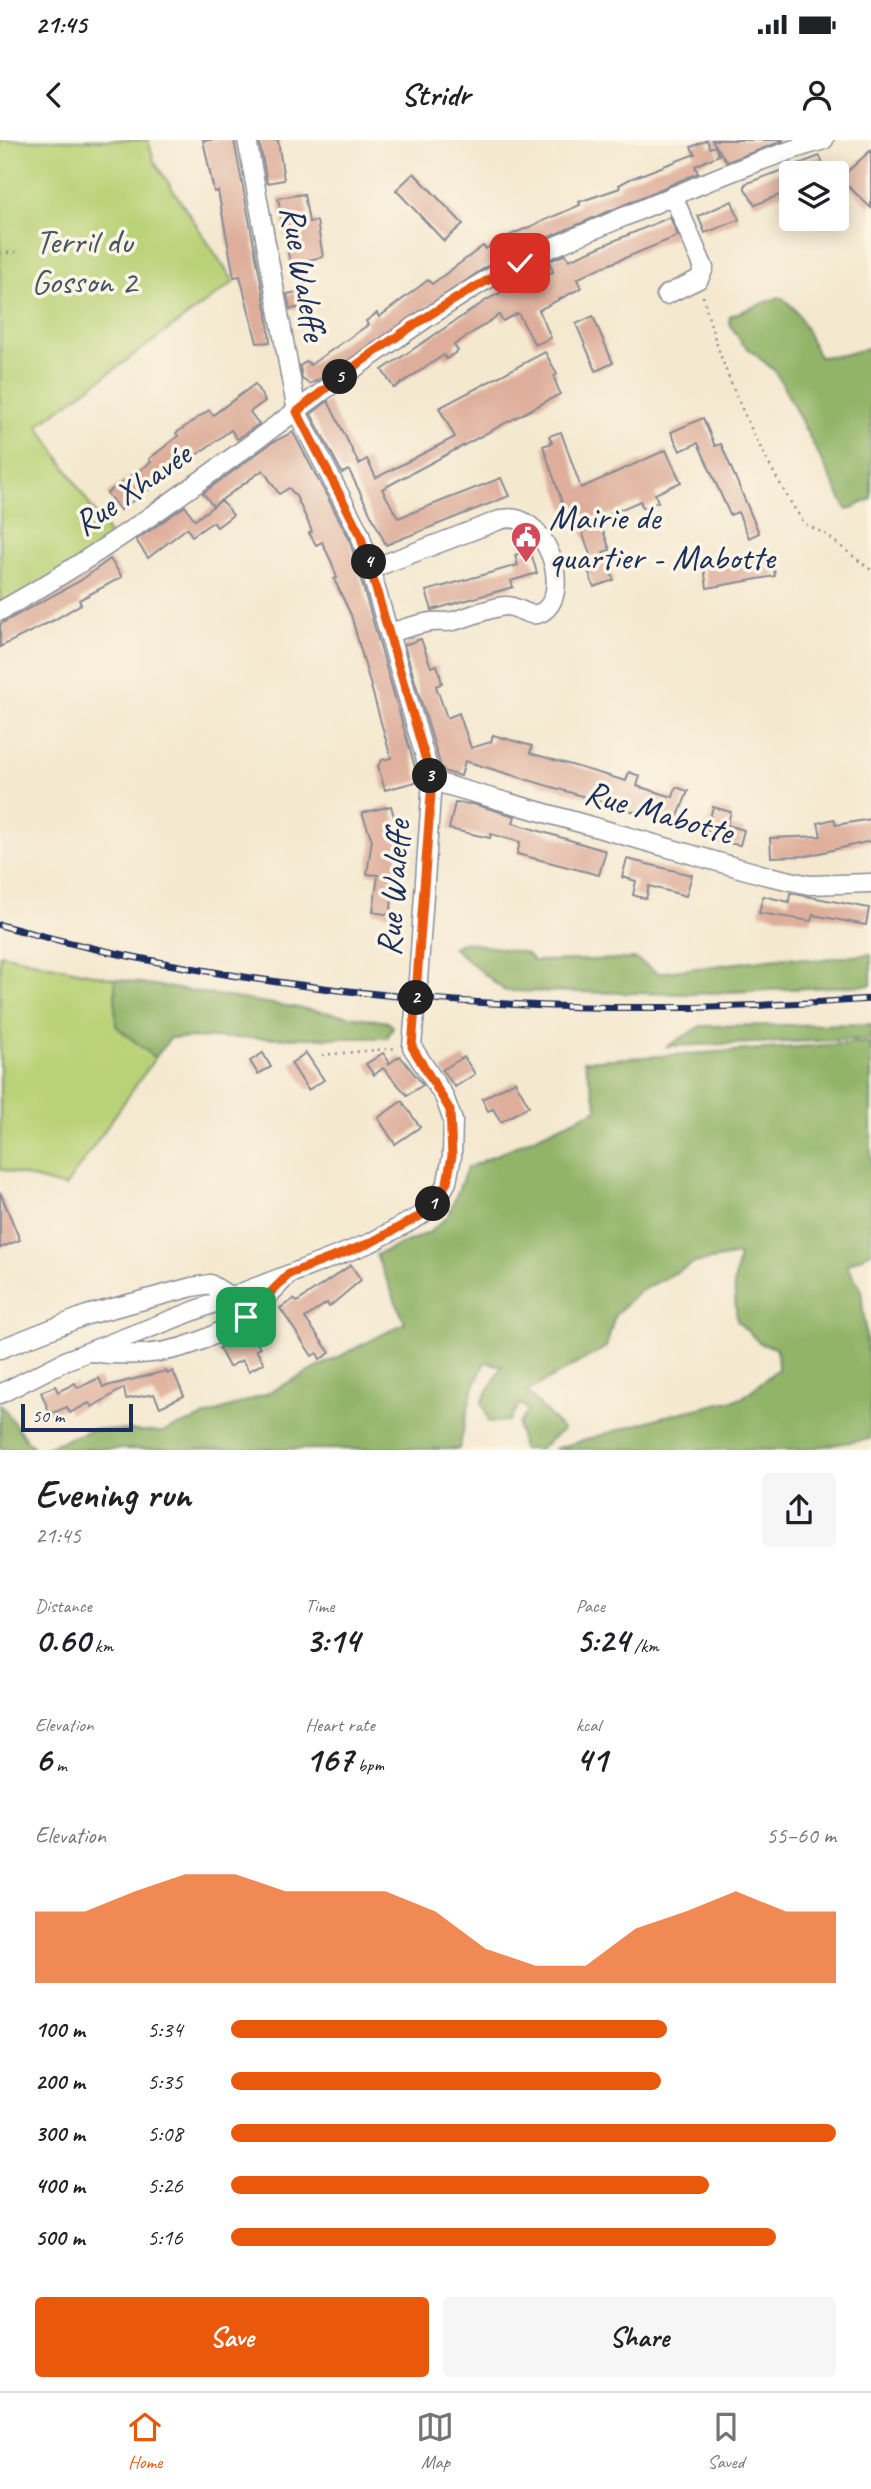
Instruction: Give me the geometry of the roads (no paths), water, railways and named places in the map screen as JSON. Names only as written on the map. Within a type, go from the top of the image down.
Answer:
[{"type":"street","name":"Rue Waleffe","points":[[247,140],[297,412],[360,534],[432,781],[412,1047],[444,1096],[453,1121],[452,1156],[447,1182],[436,1202],[420,1216],[370,1243],[289,1274]]},
{"type":"street","name":"Rue Xhavée","points":[[0,611],[80,566],[297,412],[328,386],[493,276],[673,196],[767,157],[815,141]]},
{"type":"street","points":[[666,295],[699,279],[704,268],[673,196]]},
{"type":"street","points":[[371,569],[500,520],[516,517],[537,529],[557,580],[554,599],[538,614],[531,615],[504,606],[449,622],[430,622],[390,633]]},
{"type":"street","name":"Rue Mabotte","points":[[432,781],[809,886],[871,883]]},
{"type":"street","points":[[0,1394],[87,1352],[289,1274]]},
{"type":"street","points":[[87,1352],[137,1356],[183,1347],[246,1317],[289,1274]]},
{"type":"street","points":[[0,1349],[87,1315],[211,1284],[231,1297]]},
{"type":"railway","points":[[0,925],[106,951],[214,972],[323,988],[432,999],[542,1006],[652,1008],[871,999]]},
{"type":"place","name":"Mairie de quartier - Mabotte","points":[[526,564]]},
{"type":"park label","name":"Terril du Gosson 2","points":[[84,261]]}]
